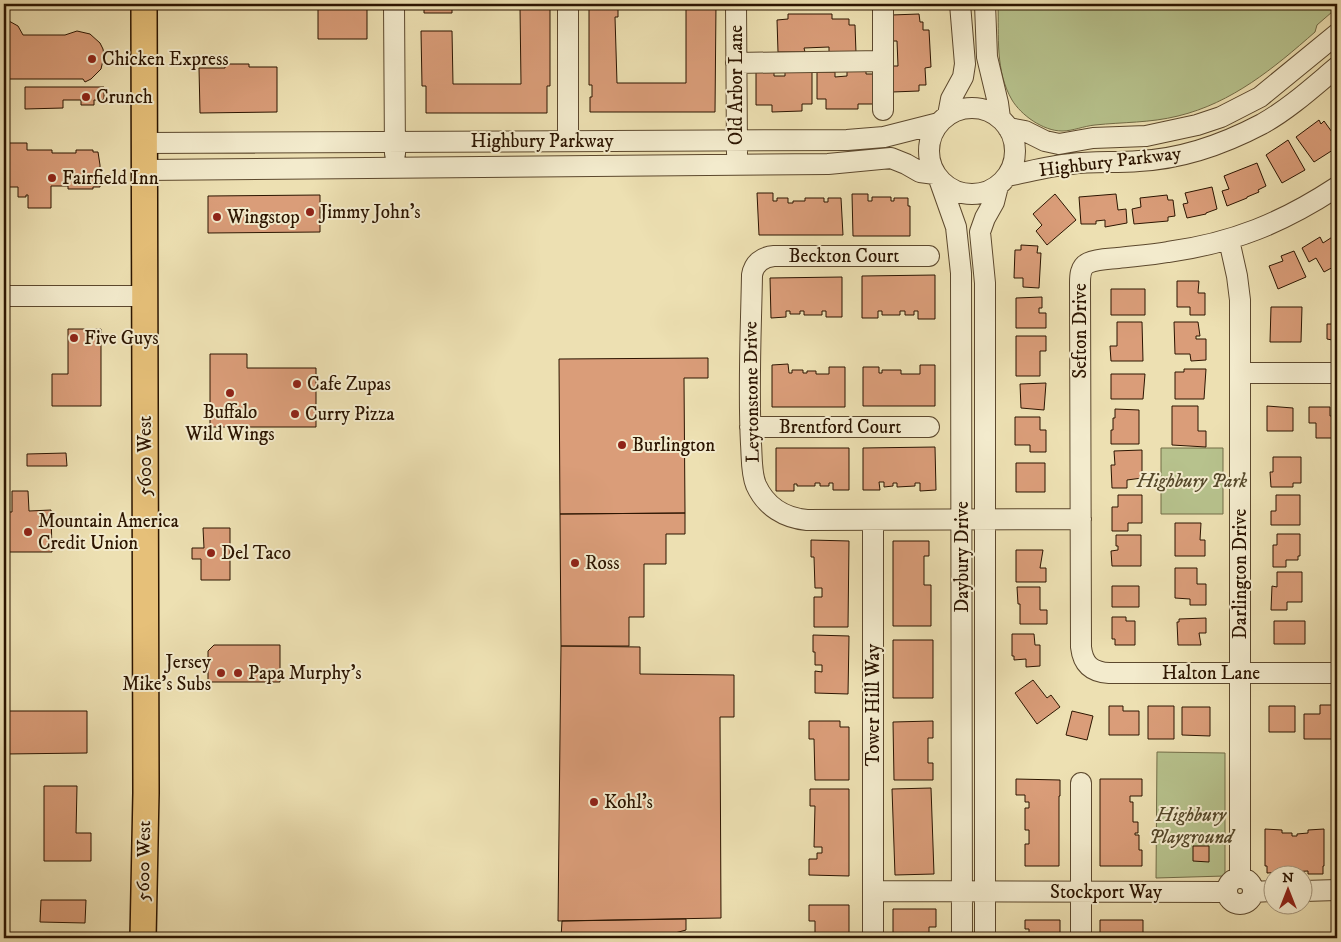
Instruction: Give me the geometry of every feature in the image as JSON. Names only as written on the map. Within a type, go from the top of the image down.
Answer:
[{"type":"main road","name":"5600 West","points":[[143,938],[146,793],[144,4]]},
{"type":"street","points":[[394,4],[395,169]]},
{"type":"street","points":[[568,4],[568,141]]},
{"type":"street","name":"Old Arbor Lane","points":[[736,4],[737,166]]},
{"type":"street","points":[[883,4],[883,110]]},
{"type":"street","points":[[960,4],[965,64],[963,78],[951,99],[944,119],[931,138],[929,153],[931,164],[937,176],[949,188],[961,193],[974,194],[986,192],[1002,181],[1015,157],[1013,137],[1004,123],[987,57],[985,4]]},
{"type":"street","name":"Highbury Parkway","points":[[1004,123],[1045,141],[1059,144],[1093,138],[1146,136],[1197,125],[1221,117],[1260,97],[1337,34]]},
{"type":"street","points":[[736,63],[883,61]]},
{"type":"street","name":"Highbury Parkway","points":[[1002,181],[1070,164],[1141,161],[1194,152],[1218,144],[1244,134],[1279,114],[1337,67]]},
{"type":"street","points":[[944,119],[961,110],[974,108],[988,111],[1004,123]]},
{"type":"street","name":"Highbury Parkway","points":[[144,143],[860,140],[884,136],[944,119]]},
{"type":"street","name":"Highbury Parkway","points":[[144,170],[737,166],[846,164],[884,158],[897,160],[920,172],[937,176]]},
{"type":"street","name":"Daybury Drive","points":[[937,176],[956,227],[960,254],[963,520],[962,938]]},
{"type":"street","name":"Daybury Drive","points":[[986,938],[984,283],[980,239],[984,218],[994,202],[1002,181]]},
{"type":"street","name":"Sefton Drive","points":[[1087,665],[1081,647],[1080,283],[1084,266],[1094,261],[1168,252],[1229,240],[1284,218],[1337,187]]},
{"type":"street","name":"Darlington Drive","points":[[1229,240],[1239,288],[1240,887]]},
{"type":"street","name":"Beckton Court","points":[[760,260],[774,256],[930,256]]},
{"type":"street","name":"Leytonstone Drive","points":[[760,260],[754,267],[752,275],[750,427],[756,484],[761,495],[774,508],[799,519],[1081,519]]},
{"type":"street","points":[[4,296],[145,296]]},
{"type":"street","points":[[1240,373],[1337,373]]},
{"type":"street","name":"Brentford Court","points":[[750,427],[929,427]]},
{"type":"street","name":"Tower Hill Way","points":[[873,520],[873,938]]},
{"type":"street","name":"Halton Lane","points":[[1087,665],[1093,670],[1109,673],[1337,673]]},
{"type":"street","points":[[1081,783],[1081,938]]},
{"type":"street","name":"Stockport Way","points":[[873,891],[1081,892],[1240,887],[1264,890]]},
{"type":"street","points":[[1314,891],[1337,890]]},
{"type":"green space","points":[[998,4],[1337,4],[1337,13],[1332,12],[1317,25],[1315,32],[1251,83],[1198,110],[1168,118],[1095,125],[1062,131],[1047,128],[1033,121],[1012,100],[1000,65]]},
{"type":"green space","name":"Highbury Park","points":[[1161,448],[1223,448],[1223,514],[1161,514]]},
{"type":"green space","name":"Highbury Playground","points":[[1157,752],[1225,753],[1225,876],[1156,878]]},
{"type":"building","points":[[4,4],[9,4],[9,21],[18,26],[23,35],[65,35],[77,31],[90,34],[100,43],[103,49],[104,56],[101,69],[85,82],[83,79],[4,79]]},
{"type":"building","points":[[318,4],[367,4],[367,39],[318,39]]},
{"type":"building","points":[[424,4],[452,4],[452,13],[424,13]]},
{"type":"building","points":[[686,4],[716,4],[715,112],[590,112],[592,85],[589,85],[589,7],[618,7],[618,17],[615,17],[617,83],[686,83]]},
{"type":"building","points":[[520,8],[550,8],[550,86],[547,86],[547,113],[426,113],[426,86],[422,86],[421,31],[452,31],[453,84],[521,84]]},
{"type":"building","points":[[788,14],[832,14],[832,19],[849,19],[849,25],[855,25],[856,53],[829,53],[829,47],[804,48],[805,52],[778,52],[777,20],[788,19]]},
{"type":"building","points":[[919,14],[920,22],[923,22],[923,30],[929,30],[931,67],[925,68],[926,85],[919,85],[919,91],[892,92],[891,66],[898,66],[897,41],[892,41],[891,15]]},
{"type":"building","points":[[225,64],[249,64],[249,67],[277,67],[277,112],[200,113],[199,68],[225,68]]},
{"type":"building","points":[[847,70],[866,70],[866,74],[873,74],[873,104],[858,104],[858,109],[826,109],[826,99],[817,99],[817,72],[835,72],[835,77],[847,76]]},
{"type":"building","points":[[774,71],[774,76],[785,76],[785,71],[812,71],[812,104],[802,104],[802,111],[772,112],[772,105],[756,105],[756,72]]},
{"type":"building","points":[[25,87],[104,87],[104,100],[94,100],[94,105],[81,105],[81,100],[63,100],[63,108],[25,109]]},
{"type":"building","points":[[1319,120],[1321,124],[1324,121],[1337,139],[1337,144],[1334,146],[1336,148],[1314,162],[1296,137]]},
{"type":"building","points":[[1288,140],[1305,170],[1282,183],[1266,155]]},
{"type":"building","name":"Fairfield Inn","points":[[4,143],[27,143],[27,150],[52,150],[52,153],[76,153],[76,150],[93,150],[93,152],[98,152],[100,187],[93,187],[93,189],[68,189],[68,186],[51,186],[51,208],[28,208],[28,195],[26,197],[18,197],[18,187],[9,187],[9,190],[4,190]]},
{"type":"building","points":[[1257,163],[1266,186],[1258,190],[1259,192],[1227,206],[1222,191],[1229,189],[1224,176]]},
{"type":"building","points":[[1212,187],[1217,209],[1206,214],[1187,218],[1183,204],[1188,203],[1185,193]]},
{"type":"building","points":[[757,193],[773,193],[773,201],[777,201],[777,198],[788,198],[788,203],[805,201],[805,198],[824,198],[824,202],[828,202],[828,198],[841,198],[843,235],[759,235]]},
{"type":"building","points":[[852,194],[868,194],[868,201],[872,201],[872,197],[891,197],[891,201],[894,201],[894,198],[908,198],[908,206],[910,206],[910,236],[853,236]]},
{"type":"building","points":[[1055,194],[1076,220],[1047,245],[1036,231],[1042,225],[1033,214]]},
{"type":"building","points":[[1116,194],[1118,210],[1126,209],[1127,223],[1105,227],[1105,220],[1096,221],[1096,224],[1081,224],[1079,197]]},
{"type":"building","points":[[320,195],[320,232],[208,233],[208,196]]},
{"type":"building","points":[[1167,195],[1168,200],[1173,200],[1175,216],[1168,217],[1168,221],[1134,224],[1132,209],[1141,207],[1140,198]]},
{"type":"building","points":[[1337,234],[1337,265],[1324,272],[1316,258],[1309,262],[1302,248],[1320,237],[1323,243]]},
{"type":"building","points":[[1021,245],[1038,246],[1037,253],[1041,253],[1039,288],[1023,287],[1023,278],[1014,278],[1015,250],[1021,250]]},
{"type":"building","points":[[1294,251],[1306,277],[1278,289],[1269,266],[1283,261],[1281,256]]},
{"type":"building","points":[[935,275],[935,319],[918,319],[918,311],[914,311],[914,315],[905,315],[905,311],[900,311],[900,315],[882,315],[882,311],[878,311],[878,318],[862,318],[862,276]]},
{"type":"building","points":[[842,277],[842,317],[826,317],[826,311],[822,311],[822,315],[804,315],[804,311],[800,311],[800,314],[790,314],[790,311],[786,311],[786,317],[771,318],[770,278]]},
{"type":"building","points":[[1177,281],[1199,281],[1198,293],[1205,293],[1205,315],[1190,315],[1190,307],[1177,307]]},
{"type":"building","points":[[1111,289],[1145,289],[1145,315],[1111,315]]},
{"type":"building","points":[[1042,297],[1042,308],[1039,308],[1039,313],[1046,313],[1046,328],[1016,328],[1016,298]]},
{"type":"building","points":[[1271,307],[1302,307],[1301,342],[1270,342]]},
{"type":"building","points":[[1335,309],[1337,309],[1337,341],[1327,339],[1327,324],[1335,324]]},
{"type":"building","points":[[1117,322],[1142,322],[1143,361],[1111,361],[1110,346],[1117,346]]},
{"type":"building","points":[[1174,322],[1198,322],[1200,336],[1196,336],[1196,339],[1206,339],[1206,360],[1191,361],[1190,354],[1175,354]]},
{"type":"building","points":[[68,329],[101,329],[101,406],[52,406],[52,374],[68,374]]},
{"type":"building","points":[[1016,336],[1046,336],[1046,351],[1040,351],[1040,376],[1016,376]]},
{"type":"building","points":[[210,354],[247,354],[247,368],[316,368],[316,427],[210,427]]},
{"type":"building","name":"Burlington","points":[[708,358],[708,378],[684,378],[685,513],[560,514],[559,359]]},
{"type":"building","points":[[788,364],[789,373],[792,373],[792,370],[803,370],[803,373],[816,371],[816,374],[829,374],[829,367],[845,367],[845,407],[772,407],[772,365]]},
{"type":"building","points":[[920,365],[935,365],[935,406],[863,406],[863,367],[879,367],[879,373],[882,373],[882,370],[901,370],[901,374],[920,374]]},
{"type":"building","points":[[1184,369],[1206,369],[1204,399],[1175,399],[1175,372],[1184,372]]},
{"type":"building","points":[[1111,374],[1145,374],[1143,399],[1111,399]]},
{"type":"building","points":[[1046,383],[1044,410],[1021,408],[1020,384]]},
{"type":"building","points":[[1172,406],[1198,406],[1198,431],[1206,431],[1206,447],[1172,445]]},
{"type":"building","points":[[1267,406],[1293,408],[1293,431],[1267,431]]},
{"type":"building","points":[[1309,407],[1330,407],[1330,416],[1334,416],[1334,412],[1337,412],[1337,438],[1316,438],[1316,423],[1309,423]]},
{"type":"building","points":[[1115,409],[1139,410],[1139,444],[1111,444],[1111,430],[1113,430]]},
{"type":"building","points":[[1015,417],[1040,417],[1040,430],[1046,430],[1046,452],[1030,452],[1030,445],[1015,445]]},
{"type":"building","points":[[935,447],[936,490],[920,491],[920,483],[915,483],[915,486],[897,487],[897,483],[893,483],[893,486],[884,487],[884,482],[879,482],[880,490],[863,490],[863,448]]},
{"type":"building","points":[[776,448],[849,448],[849,490],[833,490],[833,483],[829,483],[829,486],[820,486],[820,483],[815,483],[815,486],[797,486],[797,484],[794,484],[794,491],[776,491]]},
{"type":"building","points":[[1142,450],[1142,478],[1127,480],[1127,488],[1112,488],[1111,465],[1115,465],[1114,451]]},
{"type":"building","points":[[66,453],[67,466],[27,466],[27,454]]},
{"type":"building","points":[[1273,457],[1301,457],[1301,483],[1293,483],[1293,487],[1271,487],[1270,472],[1273,472]]},
{"type":"building","points":[[1016,463],[1045,463],[1045,492],[1016,492]]},
{"type":"building","name":"Mountain America Credit Union","points":[[12,491],[28,491],[29,511],[51,510],[52,552],[4,552],[4,512],[12,512]]},
{"type":"building","points":[[1118,495],[1142,495],[1142,523],[1128,523],[1128,531],[1112,531],[1112,507],[1118,507]]},
{"type":"building","points":[[1276,495],[1300,495],[1300,525],[1271,525],[1271,511],[1276,511]]},
{"type":"building","points":[[685,513],[685,534],[666,534],[666,564],[644,564],[644,617],[629,617],[629,646],[561,646],[560,514]]},
{"type":"building","points":[[1175,523],[1201,523],[1200,540],[1205,540],[1205,556],[1175,556]]},
{"type":"building","name":"Del Taco","points":[[203,528],[230,528],[230,580],[201,580],[201,559],[192,559],[192,548],[204,548]]},
{"type":"building","points":[[1277,534],[1300,534],[1300,556],[1298,556],[1298,560],[1286,560],[1286,567],[1273,567],[1273,545],[1277,545]]},
{"type":"building","points":[[1116,535],[1141,535],[1141,566],[1112,566],[1111,551],[1118,550]]},
{"type":"building","points":[[811,540],[849,541],[848,627],[814,627],[814,597],[822,597],[822,588],[815,588],[814,557],[811,557]]},
{"type":"building","points":[[893,541],[929,541],[929,556],[924,556],[924,585],[931,585],[931,626],[893,626]]},
{"type":"building","points":[[1016,550],[1043,550],[1040,568],[1046,568],[1046,582],[1016,582]]},
{"type":"building","points":[[1175,568],[1197,568],[1197,584],[1206,584],[1206,605],[1190,605],[1190,599],[1175,598]]},
{"type":"building","points":[[1277,572],[1302,572],[1302,602],[1287,602],[1287,610],[1271,610],[1272,586],[1277,587]]},
{"type":"building","points":[[1112,586],[1139,586],[1139,607],[1112,607]]},
{"type":"building","points":[[1017,587],[1040,587],[1040,610],[1047,610],[1047,624],[1020,624],[1020,604],[1018,604]]},
{"type":"building","points":[[1112,617],[1126,617],[1126,621],[1135,621],[1135,645],[1115,645],[1115,639],[1112,639]]},
{"type":"building","points":[[1206,618],[1206,633],[1199,633],[1201,645],[1178,645],[1177,622],[1179,622],[1179,619]]},
{"type":"building","points":[[1274,621],[1305,621],[1305,644],[1274,644]]},
{"type":"building","points":[[1012,634],[1034,634],[1035,645],[1040,645],[1040,666],[1026,667],[1026,659],[1014,660],[1014,656],[1012,656]]},
{"type":"building","points":[[813,635],[849,636],[848,694],[815,693],[815,671],[822,672],[822,665],[815,665]]},
{"type":"building","points":[[893,640],[933,640],[933,698],[893,698]]},
{"type":"building","points":[[214,645],[280,645],[280,682],[208,682],[208,651]]},
{"type":"building","points":[[561,646],[640,647],[640,674],[734,675],[734,717],[720,717],[721,918],[558,921]]},
{"type":"building","points":[[1033,680],[1047,698],[1051,695],[1060,707],[1037,724],[1015,693]]},
{"type":"building","points":[[1320,705],[1337,705],[1335,739],[1304,739],[1304,714],[1320,714]]},
{"type":"building","points":[[1109,706],[1123,706],[1123,711],[1139,711],[1139,735],[1109,735]]},
{"type":"building","points":[[1148,706],[1174,706],[1174,739],[1148,739]]},
{"type":"building","points":[[1269,706],[1295,706],[1295,732],[1269,732]]},
{"type":"building","points":[[1182,707],[1210,707],[1210,736],[1182,735]]},
{"type":"building","points":[[6,711],[87,711],[87,753],[6,754]]},
{"type":"building","points":[[1072,711],[1093,716],[1087,740],[1066,735]]},
{"type":"building","points":[[809,721],[840,721],[840,727],[849,727],[849,780],[815,780],[814,739],[809,739]]},
{"type":"building","points":[[933,721],[933,738],[928,738],[928,763],[933,763],[933,780],[894,780],[893,722]]},
{"type":"building","points":[[1016,779],[1060,780],[1059,866],[1025,866],[1025,844],[1029,844],[1029,830],[1025,830],[1025,808],[1029,808],[1029,802],[1025,802],[1025,795],[1016,795]]},
{"type":"building","points":[[1100,779],[1142,779],[1142,796],[1130,796],[1130,802],[1133,802],[1133,822],[1138,822],[1138,833],[1135,833],[1135,835],[1139,835],[1139,850],[1142,850],[1142,866],[1100,866]]},
{"type":"building","points":[[44,786],[77,786],[76,833],[91,833],[91,861],[44,861]]},
{"type":"building","points":[[931,788],[934,874],[895,875],[892,789]]},
{"type":"building","points":[[810,789],[849,789],[849,876],[809,875],[809,859],[817,859],[817,853],[822,853],[822,847],[814,847],[815,806],[810,806]]},
{"type":"building","points":[[1265,829],[1282,830],[1282,833],[1292,833],[1292,836],[1297,836],[1297,834],[1308,833],[1308,830],[1324,829],[1323,874],[1314,874],[1314,864],[1265,864]]},
{"type":"building","points":[[1193,846],[1209,846],[1209,862],[1193,861]]},
{"type":"building","points":[[41,900],[86,900],[85,923],[40,922]]},
{"type":"building","points":[[809,905],[849,905],[849,938],[815,938],[815,921],[809,921]]},
{"type":"building","points":[[893,909],[936,909],[936,927],[929,927],[929,938],[893,938]]},
{"type":"building","points":[[686,919],[686,930],[675,933],[675,938],[561,938],[562,921]]},
{"type":"building","points":[[1025,920],[1060,920],[1060,938],[1029,938],[1029,929],[1025,929]]},
{"type":"building","points":[[1100,920],[1143,920],[1143,936],[1133,936],[1133,938],[1100,938]]},
{"type":"place","name":"Chicken Express","points":[[92,59]]},
{"type":"place","name":"Crunch","points":[[86,97]]},
{"type":"place","name":"Fairfield Inn","points":[[52,178]]},
{"type":"place","name":"Jimmy John's","points":[[310,212]]},
{"type":"place","name":"Wingstop","points":[[217,217]]},
{"type":"place","name":"Five Guys","points":[[74,338]]},
{"type":"place","name":"Cafe Zupas","points":[[297,384]]},
{"type":"place","name":"Buffalo Wild Wings","points":[[230,393]]},
{"type":"place","name":"Curry Pizza","points":[[295,414]]},
{"type":"place","name":"Burlington","points":[[622,445]]},
{"type":"place","name":"Mountain America Credit Union","points":[[28,532]]},
{"type":"place","name":"Del Taco","points":[[211,553]]},
{"type":"place","name":"Ross","points":[[575,563]]},
{"type":"place","name":"Jersey Mike's Subs","points":[[221,673]]},
{"type":"place","name":"Papa Murphy's","points":[[238,673]]},
{"type":"place","name":"Kohl's","points":[[594,802]]}]
